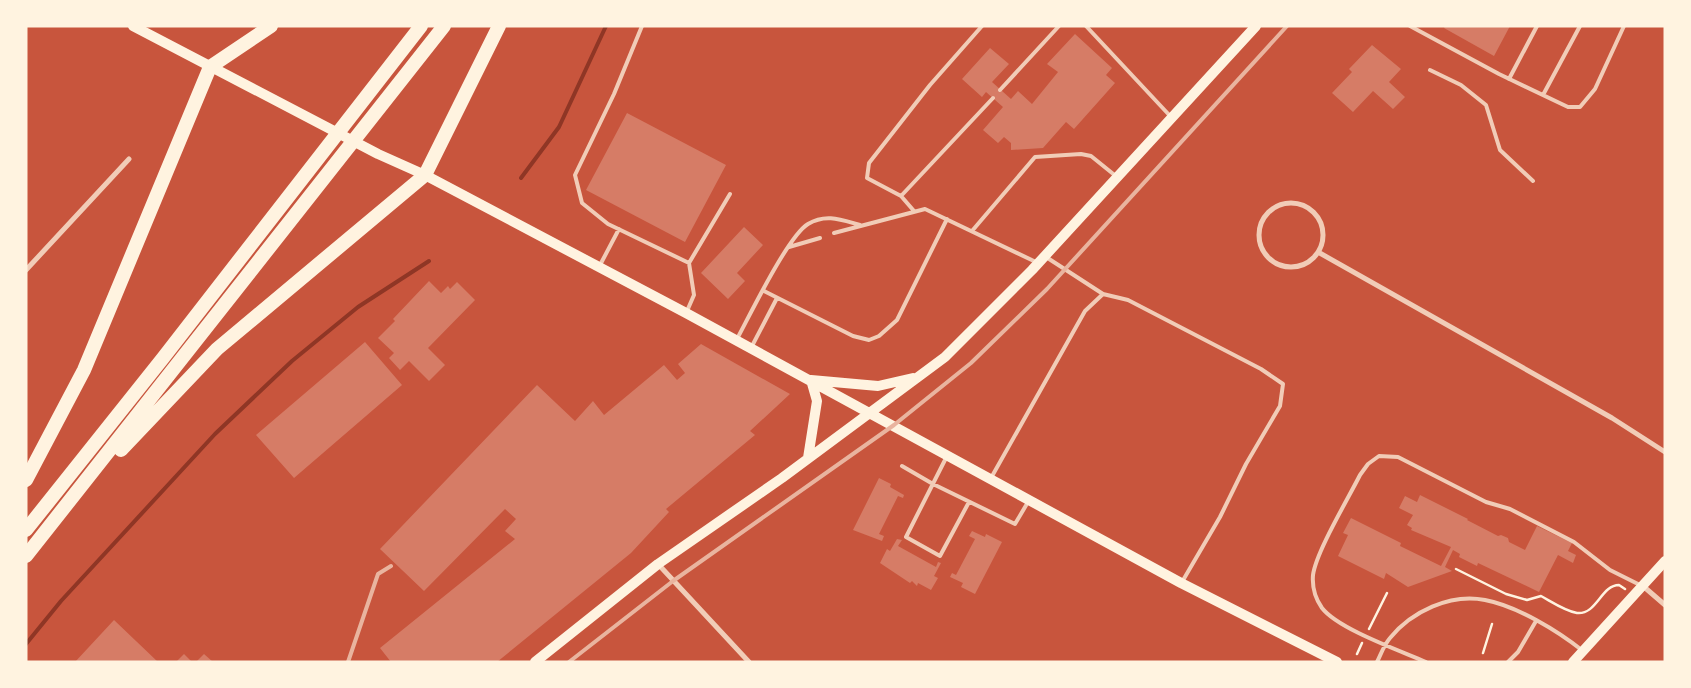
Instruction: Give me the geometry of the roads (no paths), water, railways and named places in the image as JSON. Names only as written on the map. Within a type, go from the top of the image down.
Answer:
[{"type":"highway","points":[[26,480],[84,370],[210,67],[271,26]]},
{"type":"highway","points":[[26,530],[163,358],[421,26]]},
{"type":"highway","points":[[26,556],[444,26]]},
{"type":"highway","points":[[55,520],[217,349],[425,175],[499,26]]},
{"type":"main road","points":[[133,26],[378,154],[425,175],[871,412],[1181,583],[1337,662]]},
{"type":"main road","points":[[535,662],[658,564],[808,458],[945,357],[1041,259],[1256,26]]},
{"type":"main road","points":[[810,380],[878,386],[919,376]]},
{"type":"main road","points":[[808,458],[817,401],[810,380]]},
{"type":"main road","points":[[1573,662],[1665,561]]},
{"type":"street","points":[[26,270],[129,159]]},
{"type":"street","points":[[1293,203],[1307,207],[1315,214],[1323,232],[1318,252],[1303,265],[1293,267],[1274,262],[1261,247],[1259,238],[1263,218],[1278,205],[1293,203]]},
{"type":"street","points":[[1318,252],[1612,418],[1665,452]]},
{"type":"street","points":[[658,564],[749,662]]},
{"type":"street","points":[[1643,586],[1665,605]]},
{"type":"lane","points":[[642,26],[614,94],[575,175],[582,203],[608,224],[689,263]]},
{"type":"lane","points":[[914,212],[901,196],[867,178],[869,163],[930,85],[982,26]]},
{"type":"lane","points":[[1000,90],[1059,26]]},
{"type":"lane","points":[[1086,26],[1172,118]]},
{"type":"lane","points":[[1411,26],[1509,79],[1568,107],[1580,106],[1596,89],[1624,26]]},
{"type":"lane","points":[[1509,79],[1537,26]]},
{"type":"lane","points":[[1543,95],[1580,26]]},
{"type":"lane","points":[[1430,70],[1461,86],[1486,105],[1500,150],[1534,181]]},
{"type":"lane","points":[[901,196],[993,98]]},
{"type":"lane","points":[[972,231],[1035,157],[1081,154],[1091,156],[1117,177]]},
{"type":"lane","points":[[686,313],[694,294],[689,263],[730,194]]},
{"type":"lane","points":[[834,233],[925,209],[972,231],[1041,259],[1103,294],[1128,300],[1261,369],[1283,384],[1280,406],[1246,464],[1220,517],[1181,583]]},
{"type":"lane","points":[[737,340],[787,248],[808,224],[833,217],[860,225]]},
{"type":"lane","points":[[764,291],[853,336],[869,340],[879,336],[897,320],[947,219]]},
{"type":"lane","points":[[599,268],[619,229]]},
{"type":"lane","points":[[787,248],[820,238]]},
{"type":"lane","points":[[991,478],[1085,311],[1103,294]]},
{"type":"lane","points":[[751,348],[777,298]]},
{"type":"lane","points":[[948,455],[906,537],[940,556],[969,502]]},
{"type":"lane","points":[[1426,662],[1386,645],[1337,620],[1322,608],[1314,592],[1313,574],[1318,558],[1360,475],[1368,464],[1379,456],[1398,457],[1486,502],[1510,509],[1574,542],[1610,570],[1643,586]]},
{"type":"lane","points":[[902,466],[1015,524],[1029,500]]},
{"type":"lane","points":[[1377,662],[1389,638],[1413,616],[1436,606],[1461,599],[1484,600],[1536,621],[1569,640],[1583,651]]},
{"type":"lane","points":[[1508,662],[1518,652],[1536,621]]},
{"type":"waterway","points":[[521,178],[559,127],[606,26]]},
{"type":"waterway","points":[[26,644],[61,601],[215,434],[292,361],[358,307],[429,261]]},
{"type":"railway","points":[[569,662],[673,581],[894,425],[971,363],[1047,289],[1287,26]]},
{"type":"railway","points":[[348,662],[378,574],[391,566]]}]
